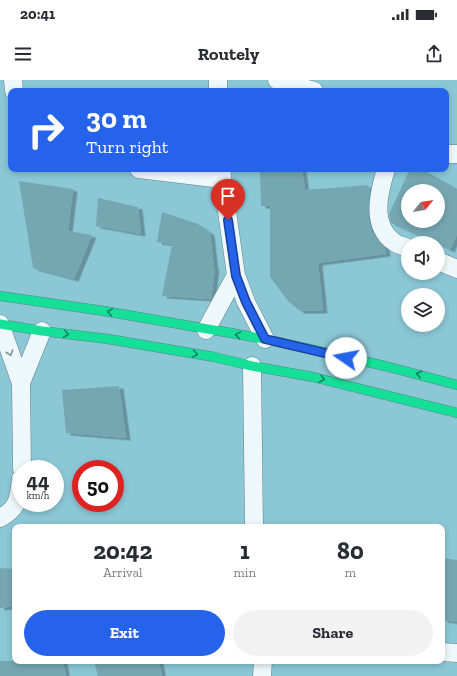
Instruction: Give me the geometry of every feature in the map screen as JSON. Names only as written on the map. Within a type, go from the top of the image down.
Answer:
[{"type":"main road","points":[[0,296],[104,311],[206,330],[265,339],[385,366],[457,385]]},
{"type":"main road","points":[[0,324],[108,339],[214,357],[252,366],[313,377],[457,412]]},
{"type":"street","points":[[277,80],[304,88]]},
{"type":"street","points":[[188,172],[221,174],[236,276],[246,302],[265,339]]},
{"type":"street","points":[[385,172],[377,204],[380,221],[388,237],[395,243],[401,245]]},
{"type":"street","points":[[445,264],[457,269]]},
{"type":"street","points":[[206,330],[236,276]]},
{"type":"street","points":[[0,324],[20,383],[22,460]]},
{"type":"street","points":[[20,383],[42,331]]},
{"type":"street","points":[[252,366],[254,524]]},
{"type":"street","points":[[0,518],[12,510]]},
{"type":"street","points":[[445,652],[457,653]]},
{"type":"street","points":[[262,664],[262,676]]},
{"type":"building","points":[[260,172],[302,172],[305,190],[368,185],[370,191],[368,207],[369,220],[372,232],[385,248],[386,254],[318,263],[323,311],[300,311],[288,301],[270,277],[270,206],[261,206]]},
{"type":"building","points":[[409,172],[426,172],[457,189],[457,234],[450,250],[445,248],[445,236],[420,236],[402,228],[445,228],[445,184],[403,184]]},
{"type":"building","points":[[19,181],[73,189],[68,231],[92,235],[74,279],[33,268]]},
{"type":"building","points":[[401,188],[401,228],[391,223],[389,214]]},
{"type":"building","points":[[98,198],[138,207],[141,234],[96,226]]},
{"type":"building","points":[[162,212],[198,224],[210,233],[215,268],[211,299],[162,296],[172,244],[157,242]]},
{"type":"building","points":[[119,386],[126,438],[66,433],[62,390]]},
{"type":"building","points":[[445,558],[457,560],[457,622],[445,620]]},
{"type":"building","points":[[0,568],[12,569],[12,606],[0,608]]},
{"type":"building","points":[[0,661],[12,661],[12,664],[64,664],[66,676],[0,676]]},
{"type":"building","points":[[95,664],[160,664],[162,676],[98,676]]},
{"type":"traffic: fast","points":[[0,296],[104,311],[265,339],[385,366],[457,385]]},
{"type":"traffic: fast","points":[[0,324],[108,339],[214,357],[252,366],[313,377],[457,413]]},
{"type":"route","points":[[228,220],[236,276],[246,302],[265,339],[346,358]]}]
